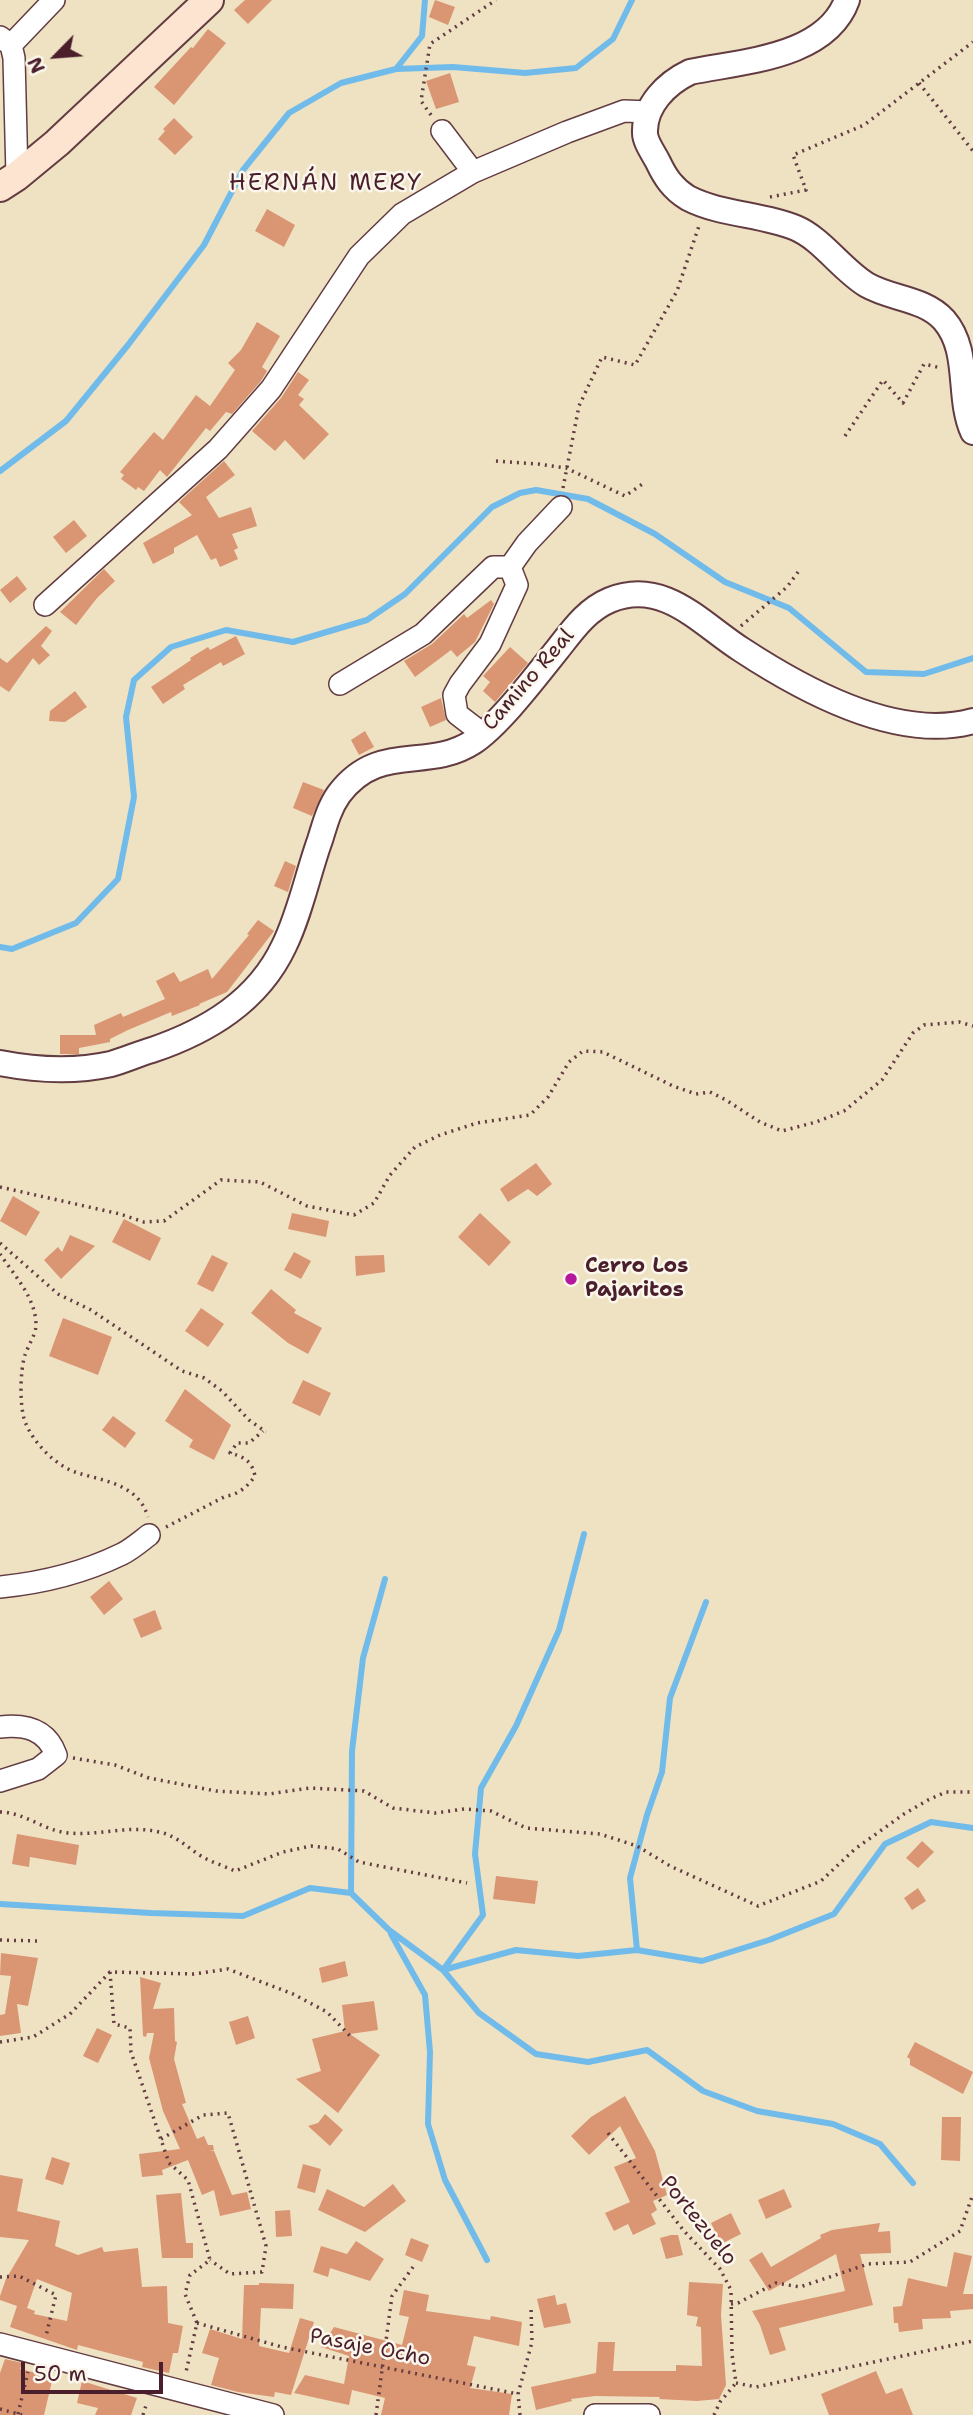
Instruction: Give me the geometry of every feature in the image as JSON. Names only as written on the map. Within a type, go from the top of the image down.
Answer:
[{"type":"main road","points":[[9,182],[57,143],[209,0]]},
{"type":"street","points":[[9,182],[14,58],[5,41],[54,0]]},
{"type":"street","points":[[847,0],[837,20],[814,40],[788,52],[690,72],[670,83],[650,112],[645,136],[667,181],[687,197],[797,228],[870,287],[926,307],[944,320],[956,339],[973,432]]},
{"type":"street","points":[[45,605],[218,449],[271,389],[359,256],[402,214],[473,172],[567,132],[624,111],[650,112]]},
{"type":"street","points":[[442,131],[473,172]]},
{"type":"street","points":[[510,567],[527,543],[561,507]]},
{"type":"street","points":[[340,684],[423,634],[493,567],[510,567]]},
{"type":"street","points":[[483,734],[457,714],[454,695],[490,644],[517,584],[510,567]]},
{"type":"street","name":"Camino Real","points":[[0,1063],[59,1070],[110,1064],[179,1041],[222,1018],[265,977],[285,943],[330,810],[345,787],[368,768],[381,763],[448,753],[472,743],[534,679],[589,612],[612,599],[637,594],[661,597],[680,606],[739,649],[786,676],[857,710],[893,721],[917,724],[941,725],[973,721]]},
{"type":"street","points":[[0,1587],[28,1584],[77,1570],[124,1553],[149,1535]]},
{"type":"street","points":[[0,1727],[32,1727],[52,1743],[56,1755],[38,1769],[0,1782]]},
{"type":"street","points":[[0,2344],[273,2415]]},
{"type":"street","points":[[595,2415],[649,2415]]},
{"type":"path","points":[[442,131],[421,101],[430,44],[496,0]]},
{"type":"path","points":[[770,197],[806,190],[793,155],[864,125],[973,42]]},
{"type":"path","points":[[919,83],[973,152]]},
{"type":"path","points":[[566,468],[579,406],[602,357],[635,365],[677,291],[706,204]]},
{"type":"path","points":[[845,436],[883,380],[903,403],[924,364],[962,372]]},
{"type":"path","points":[[496,461],[566,468],[625,496],[644,483]]},
{"type":"path","points":[[747,622],[787,587],[801,568]]},
{"type":"path","points":[[0,1187],[108,1211],[144,1222],[163,1221],[221,1180],[260,1182],[307,1206],[354,1214],[374,1203],[390,1175],[415,1147],[440,1135],[477,1124],[530,1115],[548,1097],[569,1062],[583,1051],[603,1052],[673,1086],[696,1094],[710,1092],[760,1122],[782,1131],[844,1111],[882,1080],[913,1033],[924,1025],[959,1022],[973,1026]]},
{"type":"path","points":[[0,1243],[58,1294],[91,1310],[182,1371],[204,1378],[222,1391],[249,1420],[265,1432],[254,1441],[237,1443],[230,1453],[244,1458],[253,1467],[255,1476],[251,1482],[234,1495],[226,1496],[149,1535],[147,1514],[135,1496],[111,1480],[72,1471],[45,1453],[26,1424],[21,1405],[24,1358],[37,1326],[32,1301],[0,1254]]},
{"type":"path","points":[[56,1755],[115,1765],[149,1778],[216,1791],[270,1794],[310,1788],[364,1791],[393,1808],[435,1813],[464,1809],[491,1811],[526,1828],[600,1834],[637,1846],[670,1866],[758,1906],[821,1881],[855,1849],[928,1800],[946,1792],[973,1792]]},
{"type":"path","points":[[0,1812],[26,1818],[60,1832],[84,1834],[122,1829],[160,1832],[187,1844],[201,1856],[235,1871],[283,1852],[311,1846],[338,1849],[359,1862],[467,1883]]},
{"type":"path","points":[[0,1940],[37,1941]]},
{"type":"path","points":[[0,2042],[33,2037],[70,2014],[110,1972],[194,1974],[228,1969],[293,1994],[327,2012],[353,2039]]},
{"type":"path","points":[[110,1972],[114,2025],[130,2028],[131,2052],[161,2140],[169,2163],[188,2180],[210,2260],[230,2274],[262,2272],[265,2246],[228,2113],[203,2115],[161,2140]]},
{"type":"path","name":"Portezuelo","points":[[608,2133],[684,2231],[720,2269],[731,2290],[732,2354],[736,2383]]},
{"type":"path","points":[[731,2304],[776,2283],[800,2287],[868,2264],[910,2262],[960,2231],[973,2194]]},
{"type":"path","points":[[182,2391],[197,2323],[185,2294],[190,2275],[210,2260]]},
{"type":"path","points":[[376,2415],[393,2296],[413,2267]]},
{"type":"path","points":[[0,2277],[19,2276],[56,2295],[20,2414],[0,2409]]},
{"type":"path","points":[[520,2415],[518,2394],[533,2342],[531,2308]]},
{"type":"path","name":"Pasaje Ocho","points":[[197,2323],[282,2347],[518,2394]]},
{"type":"path","points":[[714,2415],[720,2402],[736,2383],[756,2387],[973,2341]]},
{"type":"building","points":[[245,0],[272,0],[248,24],[234,10]]},
{"type":"building","points":[[435,0],[455,7],[448,25],[429,17]]},
{"type":"building","points":[[208,29],[226,43],[174,105],[154,87]]},
{"type":"building","points":[[450,73],[459,102],[436,109],[426,81]]},
{"type":"building","points":[[174,118],[193,137],[175,155],[158,139]]},
{"type":"building","points":[[267,209],[295,225],[284,247],[255,231]]},
{"type":"building","points":[[257,322],[280,336],[262,367],[267,371],[261,381],[232,414],[226,412],[210,431],[206,428],[167,477],[160,470],[144,491],[138,487],[136,490],[121,479],[124,475],[120,472],[154,432],[163,440],[196,395],[210,406],[235,370],[228,363],[241,350]]},
{"type":"building","points":[[298,372],[309,380],[298,395],[304,399],[299,405],[329,434],[304,460],[285,440],[275,451],[252,431],[281,398]]},
{"type":"building","points":[[224,461],[235,475],[206,497],[219,518],[251,507],[257,526],[232,534],[238,548],[234,550],[238,559],[220,567],[216,558],[211,560],[197,535],[174,548],[174,553],[153,564],[143,543],[192,515],[179,502]]},
{"type":"building","points":[[74,520],[87,536],[66,553],[53,537]]},
{"type":"building","points":[[104,569],[115,581],[97,598],[76,625],[60,612]]},
{"type":"building","points":[[17,576],[27,589],[10,603],[0,590]]},
{"type":"building","points":[[491,600],[494,604],[475,642],[457,657],[451,650],[415,677],[404,661],[432,644],[464,614],[467,618]]},
{"type":"building","points":[[46,626],[52,631],[41,646],[50,655],[39,665],[33,658],[9,692],[0,686],[0,658],[7,663]]},
{"type":"building","points":[[236,636],[245,654],[223,666],[221,662],[183,685],[185,689],[163,704],[151,687],[208,647],[210,650]]},
{"type":"building","points":[[510,647],[528,663],[495,702],[483,691],[490,682],[483,676]]},
{"type":"building","points":[[75,691],[87,707],[65,722],[49,721],[50,711]]},
{"type":"building","points":[[441,698],[446,720],[430,727],[421,707]]},
{"type":"building","points":[[365,731],[374,747],[359,755],[351,740]]},
{"type":"building","points":[[303,782],[324,790],[312,816],[293,808]]},
{"type":"building","points":[[285,861],[296,866],[288,892],[274,886]]},
{"type":"building","points":[[258,920],[274,931],[227,992],[172,1016],[171,1012],[128,1030],[110,1039],[110,1042],[79,1048],[79,1054],[60,1054],[60,1035],[96,1035],[94,1025],[121,1013],[123,1017],[165,999],[156,981],[174,972],[180,982],[208,969],[212,979],[249,935],[247,934]]},
{"type":"building","points":[[536,1163],[552,1184],[537,1196],[528,1189],[508,1202],[500,1189]]},
{"type":"building","points":[[13,1196],[40,1212],[26,1236],[0,1221]]},
{"type":"building","points":[[292,1213],[329,1221],[326,1237],[288,1229]]},
{"type":"building","points":[[480,1213],[511,1242],[489,1266],[458,1237]]},
{"type":"building","points":[[124,1219],[161,1238],[150,1261],[112,1242]]},
{"type":"building","points":[[70,1235],[95,1246],[61,1279],[44,1260],[58,1247],[62,1252]]},
{"type":"building","points":[[294,1252],[311,1261],[301,1279],[284,1270]]},
{"type":"building","points":[[212,1255],[228,1263],[213,1292],[197,1284]]},
{"type":"building","points":[[384,1255],[385,1272],[356,1276],[355,1256]]},
{"type":"building","points":[[271,1289],[296,1310],[294,1313],[322,1328],[308,1354],[288,1343],[251,1313]]},
{"type":"building","points":[[201,1308],[224,1324],[208,1347],[185,1331]]},
{"type":"building","points":[[63,1318],[112,1337],[98,1375],[49,1356]]},
{"type":"building","points":[[303,1380],[331,1393],[320,1416],[292,1403]]},
{"type":"building","points":[[185,1389],[231,1425],[214,1460],[189,1447],[193,1440],[165,1421]]},
{"type":"building","points":[[113,1416],[136,1433],[125,1448],[102,1430]]},
{"type":"building","points":[[109,1581],[123,1599],[104,1615],[90,1597]]},
{"type":"building","points":[[155,1610],[162,1629],[141,1638],[133,1619]]},
{"type":"building","points":[[17,1834],[79,1845],[76,1865],[30,1857],[29,1867],[12,1864]]},
{"type":"building","points":[[922,1841],[934,1852],[918,1868],[906,1858]]},
{"type":"building","points":[[496,1876],[538,1881],[535,1904],[493,1899]]},
{"type":"building","points":[[918,1888],[926,1901],[912,1910],[904,1898]]},
{"type":"building","points":[[1,1953],[38,1958],[28,2006],[17,2004],[21,2033],[0,2036],[0,2015],[5,2014],[11,1976],[0,1975]]},
{"type":"building","points":[[345,1961],[348,1976],[322,1983],[319,1968]]},
{"type":"building","points":[[140,1977],[161,1983],[153,2009],[174,2008],[177,2042],[174,2059],[186,2103],[182,2104],[197,2139],[204,2136],[208,2145],[213,2145],[214,2150],[210,2151],[214,2151],[232,2195],[247,2192],[251,2209],[220,2216],[214,2190],[202,2195],[188,2160],[162,2170],[163,2175],[142,2177],[139,2154],[180,2149],[163,2111],[149,2058],[154,2033],[143,2036]]},
{"type":"building","points":[[374,2001],[378,2030],[350,2034],[380,2055],[338,2113],[296,2079],[321,2071],[312,2039],[345,2031],[342,2005]]},
{"type":"building","points":[[248,2016],[255,2038],[236,2045],[229,2022]]},
{"type":"building","points":[[97,2028],[112,2035],[98,2063],[83,2056]]},
{"type":"building","points":[[915,2042],[973,2072],[963,2094],[910,2065],[910,2059],[907,2057]]},
{"type":"building","points":[[625,2096],[655,2151],[667,2195],[653,2201],[657,2210],[651,2214],[656,2224],[633,2235],[628,2224],[614,2231],[605,2213],[630,2202],[614,2167],[636,2158],[620,2126],[589,2155],[571,2136],[591,2117]]},
{"type":"building","points":[[325,2114],[343,2130],[330,2146],[308,2126],[318,2123]]},
{"type":"building","points":[[942,2117],[961,2117],[960,2161],[941,2160]]},
{"type":"building","points":[[52,2157],[70,2163],[63,2185],[45,2179]]},
{"type":"building","points":[[303,2164],[321,2169],[315,2193],[297,2188]]},
{"type":"building","points":[[0,2175],[23,2179],[17,2211],[60,2221],[55,2246],[78,2255],[102,2247],[104,2252],[138,2248],[142,2287],[167,2286],[168,2323],[183,2326],[178,2353],[173,2353],[169,2373],[142,2367],[143,2362],[78,2345],[77,2350],[10,2327],[17,2306],[0,2300],[0,2296],[6,2279],[29,2240],[0,2237]],"holes":[[[37,2279],[72,2293],[67,2321],[34,2314],[35,2311],[27,2308]]]},
{"type":"building","points":[[393,2184],[406,2201],[365,2232],[318,2210],[327,2189],[364,2207]]},
{"type":"building","points":[[784,2189],[792,2207],[766,2219],[758,2200]]},
{"type":"building","points":[[181,2193],[186,2243],[193,2243],[193,2258],[162,2258],[156,2195]]},
{"type":"building","points":[[290,2210],[292,2236],[276,2237],[275,2211]]},
{"type":"building","points":[[731,2213],[741,2234],[721,2244],[711,2223]]},
{"type":"building","points":[[880,2223],[878,2232],[890,2231],[891,2253],[860,2254],[873,2305],[779,2328],[786,2350],[770,2355],[760,2325],[752,2311],[845,2291],[836,2254],[769,2291],[749,2260],[762,2252],[771,2267],[832,2230]]},
{"type":"building","points":[[678,2235],[683,2255],[666,2259],[660,2238]]},
{"type":"building","points":[[411,2238],[429,2245],[422,2262],[405,2255]]},
{"type":"building","points":[[356,2241],[384,2259],[370,2281],[330,2268],[328,2277],[313,2272],[321,2246],[347,2254]]},
{"type":"building","points":[[954,2252],[972,2256],[963,2294],[973,2294],[973,2309],[950,2311],[951,2318],[922,2319],[923,2329],[899,2332],[898,2323],[894,2323],[893,2307],[902,2306],[908,2278],[947,2287]]},
{"type":"building","points":[[689,2282],[723,2284],[721,2315],[726,2385],[719,2399],[697,2401],[659,2399],[660,2397],[595,2396],[571,2399],[572,2401],[536,2410],[531,2387],[596,2373],[598,2342],[615,2342],[613,2371],[676,2371],[676,2365],[702,2366],[701,2327],[696,2326],[698,2317],[687,2315]]},
{"type":"building","points":[[294,2284],[293,2309],[261,2308],[259,2346],[289,2353],[300,2318],[314,2322],[291,2395],[275,2392],[274,2397],[211,2385],[219,2358],[202,2353],[210,2329],[242,2339],[244,2285]]},
{"type":"building","points":[[404,2290],[429,2295],[426,2311],[490,2320],[491,2316],[522,2322],[519,2346],[474,2336],[467,2365],[476,2367],[470,2388],[512,2394],[509,2415],[381,2415],[385,2398],[352,2390],[349,2405],[294,2393],[305,2375],[344,2384],[349,2356],[321,2347],[334,2327],[402,2345],[409,2317],[399,2315]]},
{"type":"building","points":[[555,2295],[557,2305],[566,2303],[571,2323],[544,2328],[537,2299]]},
{"type":"building","points":[[5,2359],[22,2363],[20,2369],[53,2377],[44,2415],[0,2415],[0,2373]]},
{"type":"building","points":[[876,2371],[886,2394],[902,2388],[913,2415],[829,2415],[821,2394]]},
{"type":"building","points":[[82,2381],[137,2398],[131,2415],[95,2415],[98,2408],[77,2403]]},
{"type":"waterway","points":[[0,471],[66,421],[128,345],[204,245],[243,170],[289,113],[341,83],[396,69],[422,36],[425,0]]},
{"type":"waterway","points":[[396,69],[453,67],[525,73],[576,68],[613,39],[632,0]]},
{"type":"waterway","points":[[0,947],[12,949],[76,923],[118,879],[134,797],[126,717],[134,680],[171,647],[226,630],[293,642],[367,620],[405,594],[492,507],[520,493],[536,490],[588,499],[655,534],[725,582],[789,608],[866,672],[924,674],[973,658]]},
{"type":"waterway","points":[[584,1534],[559,1630],[516,1726],[481,1788],[475,1854],[483,1915],[443,1970],[479,2013],[536,2054],[588,2062],[647,2050],[703,2091],[757,2111],[833,2124],[880,2144],[913,2183]]},
{"type":"waterway","points":[[351,1893],[352,1751],[363,1658],[385,1579]]},
{"type":"waterway","points":[[637,1950],[630,1878],[662,1772],[670,1698],[706,1602]]},
{"type":"waterway","points":[[0,1904],[243,1916],[310,1888],[351,1893],[389,1930],[443,1970],[516,1950],[578,1956],[637,1950],[702,1961],[769,1940],[834,1914],[885,1844],[931,1822],[973,1828]]},
{"type":"waterway","points":[[391,1934],[425,1995],[430,2052],[428,2124],[445,2180],[487,2260]]},
{"type":"place","name":"Cerro Los Pajaritos","points":[[571,1279]]},
{"type":"district","name":"HERNÁN MERY","points":[[326,184]]}]
